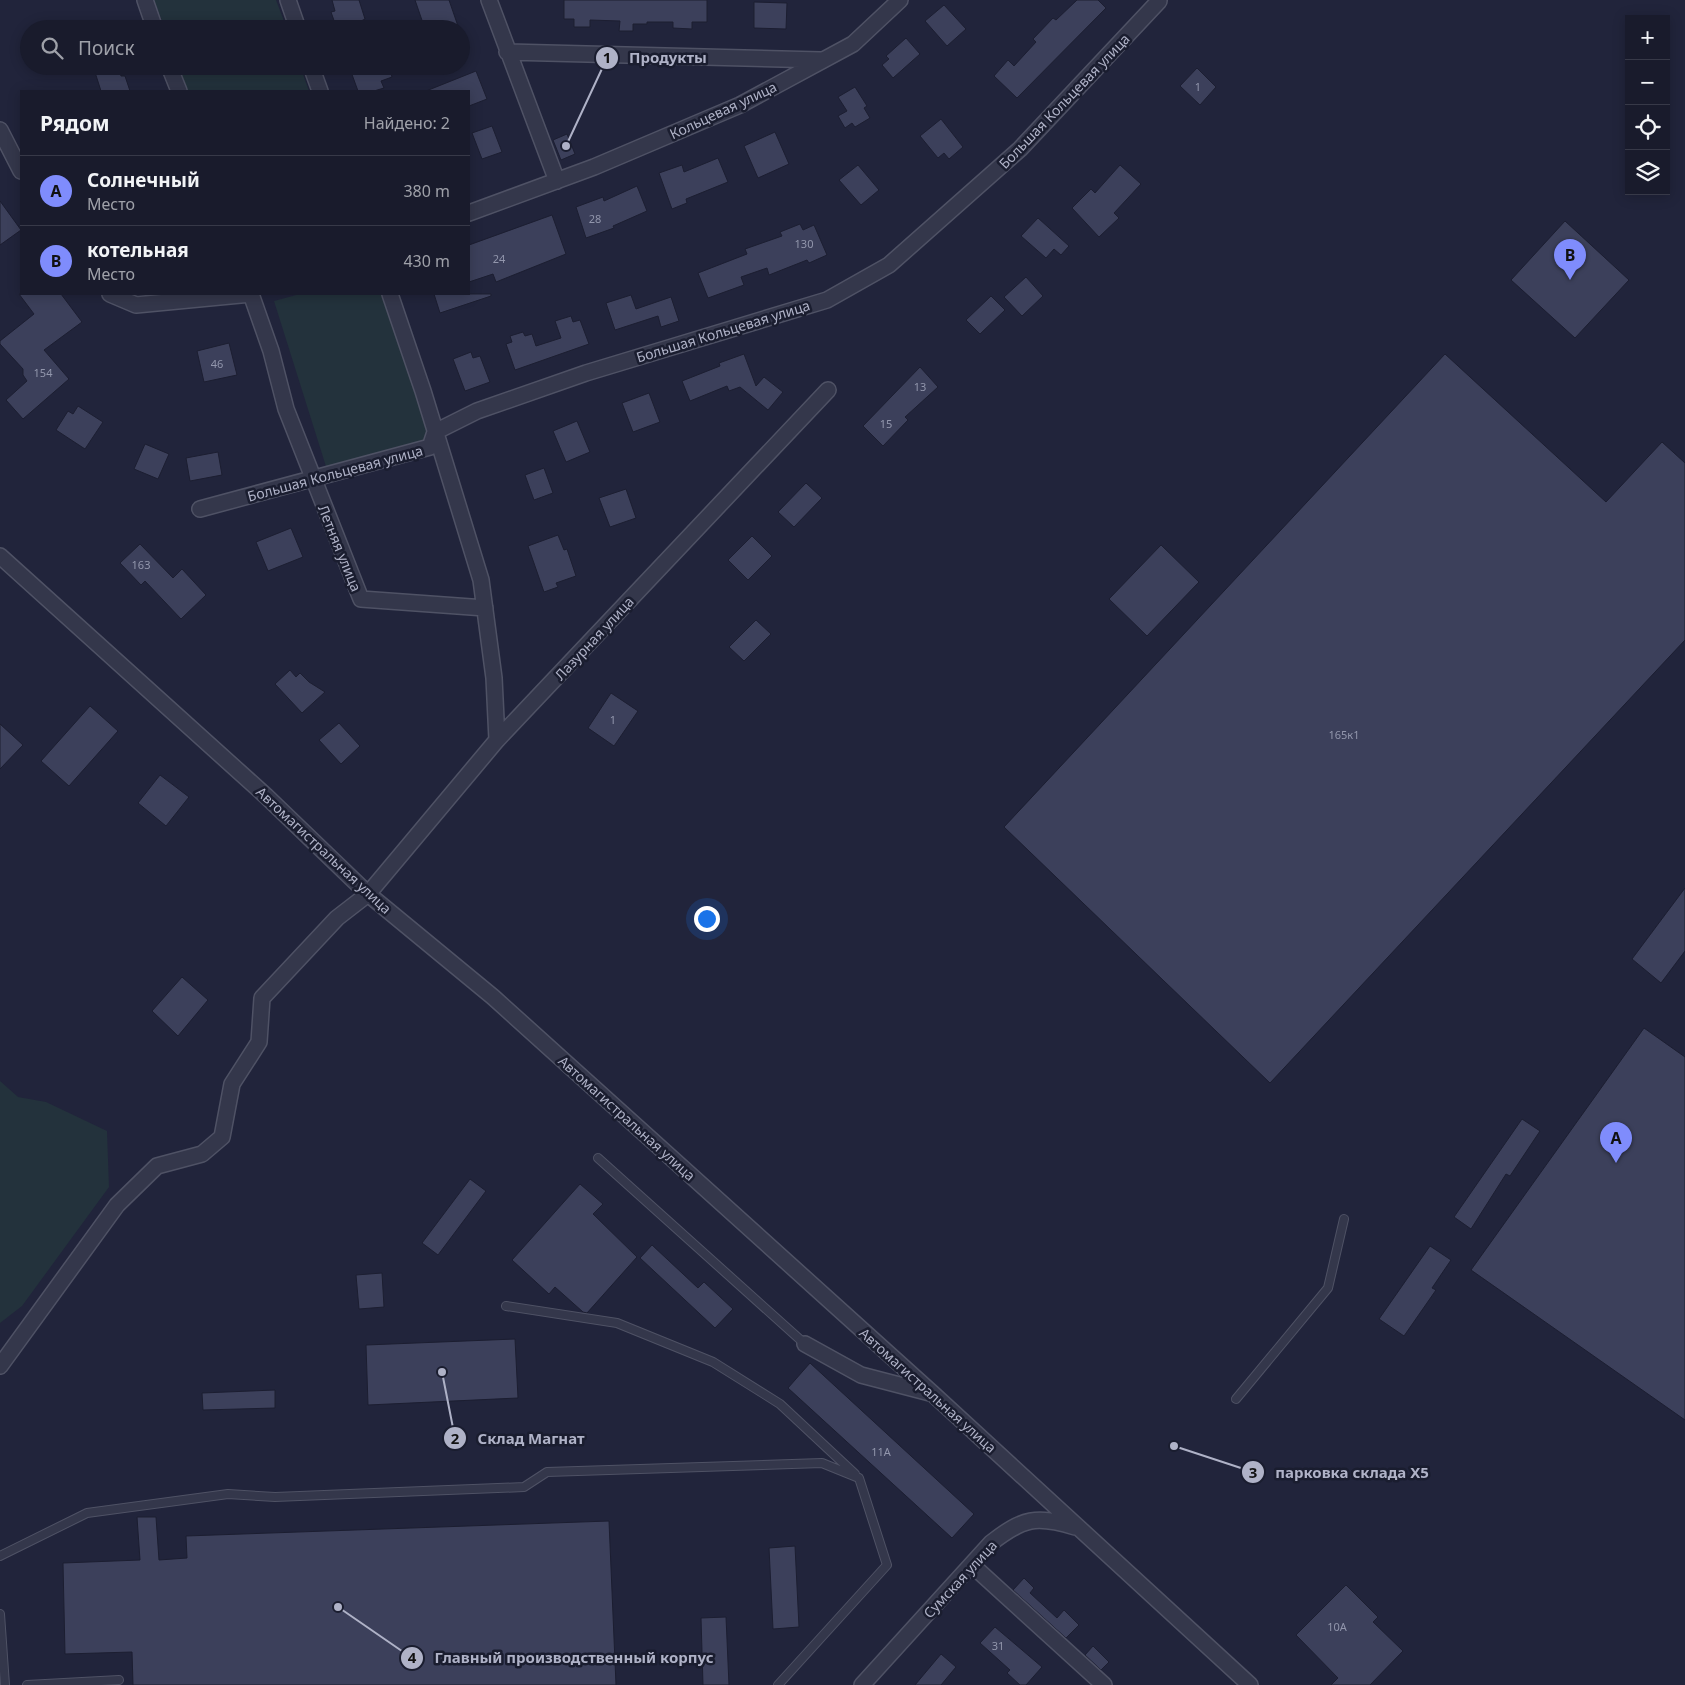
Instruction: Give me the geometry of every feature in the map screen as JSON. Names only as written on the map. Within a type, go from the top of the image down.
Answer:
[{"type":"street","points":[[145,0],[152,20]]},
{"type":"street","points":[[288,0],[295,20]]},
{"type":"street","points":[[488,0],[557,181]]},
{"type":"street","name":"Кольцевая улица","points":[[470,214],[557,181],[740,105],[853,44],[900,0]]},
{"type":"street","name":"Большая Кольцевая улица","points":[[200,509],[430,447],[435,432],[477,411],[586,373],[827,300],[889,265],[1020,149],[1159,0]]},
{"type":"street","points":[[507,52],[822,60]]},
{"type":"street","points":[[173,75],[179,90]]},
{"type":"street","points":[[314,75],[320,90]]},
{"type":"street","points":[[0,130],[20,169]]},
{"type":"street","points":[[112,295],[136,305],[241,295]]},
{"type":"street","name":"Летняя улица","points":[[251,295],[271,351],[286,409],[361,599],[485,608]]},
{"type":"street","points":[[390,295],[481,580],[494,678],[498,740]]},
{"type":"street","name":"Лазурная улица","points":[[0,1366],[117,1205],[157,1166],[202,1154],[222,1136],[232,1084],[259,1042],[262,998],[337,918],[368,894],[498,740],[828,390]]},
{"type":"street","name":"Автомагистральная улица","points":[[0,556],[266,796],[368,894],[493,997],[932,1393],[1250,1685]]},
{"type":"street","points":[[804,1344],[861,1375],[932,1393]]},
{"type":"street","name":"Сумская улица","points":[[862,1685],[992,1543],[1013,1526],[1034,1520],[1057,1522],[1079,1528]]},
{"type":"street","points":[[972,1565],[1104,1685]]},
{"type":"lane","points":[[598,1158],[804,1344]]},
{"type":"lane","points":[[1236,1399],[1328,1288],[1344,1219]]},
{"type":"lane","points":[[506,1306],[617,1323],[713,1362],[780,1404],[859,1478],[887,1565],[778,1685]]},
{"type":"lane","points":[[0,1556],[87,1513],[228,1494],[275,1497],[524,1487],[547,1472],[822,1463],[859,1478]]},
{"type":"lane","points":[[0,1614],[4,1685]]},
{"type":"lane","points":[[27,1685],[119,1680]]},
{"type":"shaded area","points":[[154,0],[276,0],[284,20],[162,20]]},
{"type":"shaded area","points":[[182,75],[303,75],[309,90],[188,90]]},
{"type":"shaded area","points":[[296,295],[382,295],[436,451],[329,476],[274,301]]},
{"type":"shaded area","points":[[0,1081],[18,1097],[46,1102],[107,1131],[109,1187],[22,1306],[0,1323]]},
{"type":"building","points":[[332,0],[359,0],[365,19],[334,20],[331,12],[335,11]]},
{"type":"building","points":[[415,0],[449,0],[456,20],[422,20]]},
{"type":"building","points":[[564,0],[707,0],[707,22],[692,22],[692,29],[673,28],[673,22],[647,22],[647,24],[633,24],[633,31],[619,31],[620,21],[590,20],[590,27],[574,27],[574,19],[564,19]]},
{"type":"building","points":[[1077,0],[1098,0],[1106,8],[1017,98],[994,76],[1008,60],[1014,66],[1036,42],[1033,39],[1053,18],[1056,20]]},
{"type":"building","points":[[754,2],[787,3],[786,29],[754,28]]},
{"type":"building","points":[[944,5],[966,29],[947,46],[925,21]]},
{"type":"building","points":[[906,38],[920,54],[893,78],[882,65],[889,59],[886,56]]},
{"type":"building","points":[[1197,68],[1216,87],[1200,105],[1180,86]]},
{"type":"building","points":[[476,71],[487,99],[470,106],[470,90],[428,90],[470,75]]},
{"type":"building","points":[[96,75],[125,76],[130,90],[101,90]]},
{"type":"building","points":[[352,75],[391,75],[392,77],[381,81],[384,88],[358,90]]},
{"type":"building","points":[[855,87],[867,106],[864,108],[870,118],[855,127],[852,123],[845,128],[838,116],[847,111],[838,97]]},
{"type":"building","points":[[941,119],[963,147],[949,159],[944,153],[938,158],[920,136]]},
{"type":"building","points":[[492,126],[502,152],[482,159],[472,133]]},
{"type":"building","points":[[775,132],[789,164],[758,178],[744,146]]},
{"type":"building","points":[[567,134],[575,154],[561,160],[553,140]]},
{"type":"building","points":[[718,158],[728,182],[686,199],[687,203],[672,209],[659,173],[682,165],[684,172]]},
{"type":"building","points":[[858,165],[879,190],[861,205],[839,180]]},
{"type":"building","points":[[1120,165],[1141,184],[1114,213],[1119,218],[1099,237],[1072,208],[1091,189],[1095,193]]},
{"type":"building","points":[[637,186],[647,211],[613,226],[614,228],[586,238],[576,207],[603,197],[604,201]]},
{"type":"building","points":[[0,201],[20,231],[0,245]]},
{"type":"building","points":[[552,215],[566,254],[496,282],[493,274],[470,282],[470,245]]},
{"type":"building","points":[[1038,218],[1069,246],[1061,255],[1054,249],[1046,258],[1021,236]]},
{"type":"building","points":[[1565,221],[1629,280],[1575,338],[1511,280]]},
{"type":"building","points":[[800,224],[803,230],[814,225],[827,255],[809,263],[807,260],[769,275],[767,268],[741,277],[744,285],[708,298],[698,273],[747,254],[745,249],[782,236],[780,232]]},
{"type":"building","points":[[1026,277],[1043,296],[1022,316],[1004,297]]},
{"type":"building","points":[[19,294],[62,295],[82,322],[44,350],[69,379],[23,419],[6,400],[27,381],[23,375],[23,369],[0,344],[0,341],[34,314]]},
{"type":"building","points":[[491,294],[491,296],[440,313],[434,295]]},
{"type":"building","points":[[631,295],[636,309],[671,297],[679,321],[661,327],[658,316],[615,330],[606,303]]},
{"type":"building","points":[[991,296],[1005,310],[980,334],[966,320]]},
{"type":"building","points":[[571,316],[573,322],[580,320],[589,344],[515,370],[506,344],[512,342],[510,336],[523,332],[525,336],[532,334],[536,346],[561,338],[555,321]]},
{"type":"building","points":[[229,343],[237,375],[204,382],[197,351]]},
{"type":"building","points":[[471,352],[473,358],[480,356],[490,382],[465,391],[453,359]]},
{"type":"building","points":[[744,354],[756,386],[764,377],[783,392],[768,410],[740,387],[729,391],[727,386],[690,401],[682,381],[720,366],[719,363]]},
{"type":"building","points":[[1445,354],[1606,502],[1662,442],[1685,463],[1685,640],[1270,1083],[1004,827]]},
{"type":"building","points":[[920,367],[938,387],[905,417],[908,420],[883,446],[863,426]]},
{"type":"building","points":[[649,393],[660,422],[633,432],[622,403]]},
{"type":"building","points":[[78,406],[103,422],[85,449],[56,430],[68,411],[73,414]]},
{"type":"building","points":[[577,421],[590,452],[566,462],[553,431]]},
{"type":"building","points":[[145,444],[169,454],[158,479],[134,469]]},
{"type":"building","points":[[218,452],[222,475],[190,481],[186,458]]},
{"type":"building","points":[[544,468],[553,493],[534,500],[525,475]]},
{"type":"building","points":[[806,483],[822,498],[794,527],[778,512]]},
{"type":"building","points":[[626,489],[636,518],[610,527],[599,498]]},
{"type":"building","points":[[291,528],[303,557],[268,571],[256,542]]},
{"type":"building","points":[[558,535],[564,550],[567,549],[576,576],[556,583],[558,587],[544,592],[528,546]]},
{"type":"building","points":[[752,536],[772,556],[748,580],[728,560]]},
{"type":"building","points":[[140,544],[173,578],[182,569],[206,595],[181,619],[145,581],[141,585],[120,563]]},
{"type":"building","points":[[1161,545],[1199,582],[1147,636],[1109,599]]},
{"type":"building","points":[[756,620],[771,634],[744,661],[729,647]]},
{"type":"building","points":[[290,670],[296,677],[300,673],[309,682],[325,692],[302,713],[275,684]]},
{"type":"building","points":[[611,693],[638,711],[614,746],[588,728]]},
{"type":"building","points":[[90,706],[118,731],[69,786],[41,761]]},
{"type":"building","points":[[339,723],[360,746],[341,764],[319,740]]},
{"type":"building","points":[[0,724],[23,745],[0,769]]},
{"type":"building","points":[[160,775],[189,797],[166,826],[138,803]]},
{"type":"building","points":[[1685,888],[1685,951],[1661,983],[1632,959]]},
{"type":"building","points":[[182,977],[208,1000],[178,1036],[152,1011]]},
{"type":"building","points":[[1644,1028],[1685,1057],[1685,1420],[1471,1270]]},
{"type":"building","points":[[1522,1119],[1540,1131],[1510,1176],[1506,1174],[1471,1229],[1454,1217]]},
{"type":"building","points":[[470,1179],[486,1191],[438,1255],[422,1243]]},
{"type":"building","points":[[580,1184],[603,1204],[593,1214],[637,1257],[587,1313],[583,1312],[555,1287],[549,1294],[512,1260]]},
{"type":"building","points":[[652,1245],[698,1288],[704,1282],[733,1309],[715,1328],[640,1258]]},
{"type":"building","points":[[1430,1246],[1451,1260],[1432,1288],[1436,1290],[1404,1336],[1379,1319]]},
{"type":"building","points":[[382,1273],[384,1307],[359,1309],[356,1275]]},
{"type":"building","points":[[515,1339],[518,1398],[368,1405],[366,1345]]},
{"type":"building","points":[[810,1363],[974,1514],[952,1538],[788,1388]]},
{"type":"building","points":[[275,1390],[275,1408],[203,1410],[202,1393]]},
{"type":"building","points":[[137,1517],[156,1517],[159,1560],[187,1558],[186,1536],[609,1521],[616,1685],[133,1685],[132,1652],[65,1654],[63,1563],[140,1560]]},
{"type":"building","points":[[795,1546],[799,1627],[773,1629],[769,1548]]},
{"type":"building","points":[[1024,1578],[1034,1588],[1030,1593],[1057,1618],[1064,1610],[1079,1625],[1066,1638],[1013,1590]]},
{"type":"building","points":[[1346,1585],[1378,1617],[1373,1622],[1403,1651],[1370,1685],[1331,1685],[1338,1678],[1296,1635]]},
{"type":"building","points":[[726,1617],[729,1685],[703,1685],[701,1618]]},
{"type":"building","points":[[995,1627],[1042,1667],[1026,1685],[1020,1685],[1007,1673],[1010,1670],[980,1643]]},
{"type":"building","points":[[1093,1646],[1109,1662],[1101,1670],[1085,1655]]},
{"type":"building","points":[[941,1654],[956,1667],[941,1685],[915,1685]]},
{"type":"place","name":"Продукты","points":[[566,146]]},
{"type":"place","name":"котельная","points":[[1570,280]]},
{"type":"place","name":"Солнечный","points":[[1616,1163]]},
{"type":"place","name":"Склад Магнат","points":[[442,1372]]},
{"type":"place","name":"парковка склада X5","points":[[1174,1446]]},
{"type":"place","name":"Главный производственный корпус","points":[[338,1607]]}]
